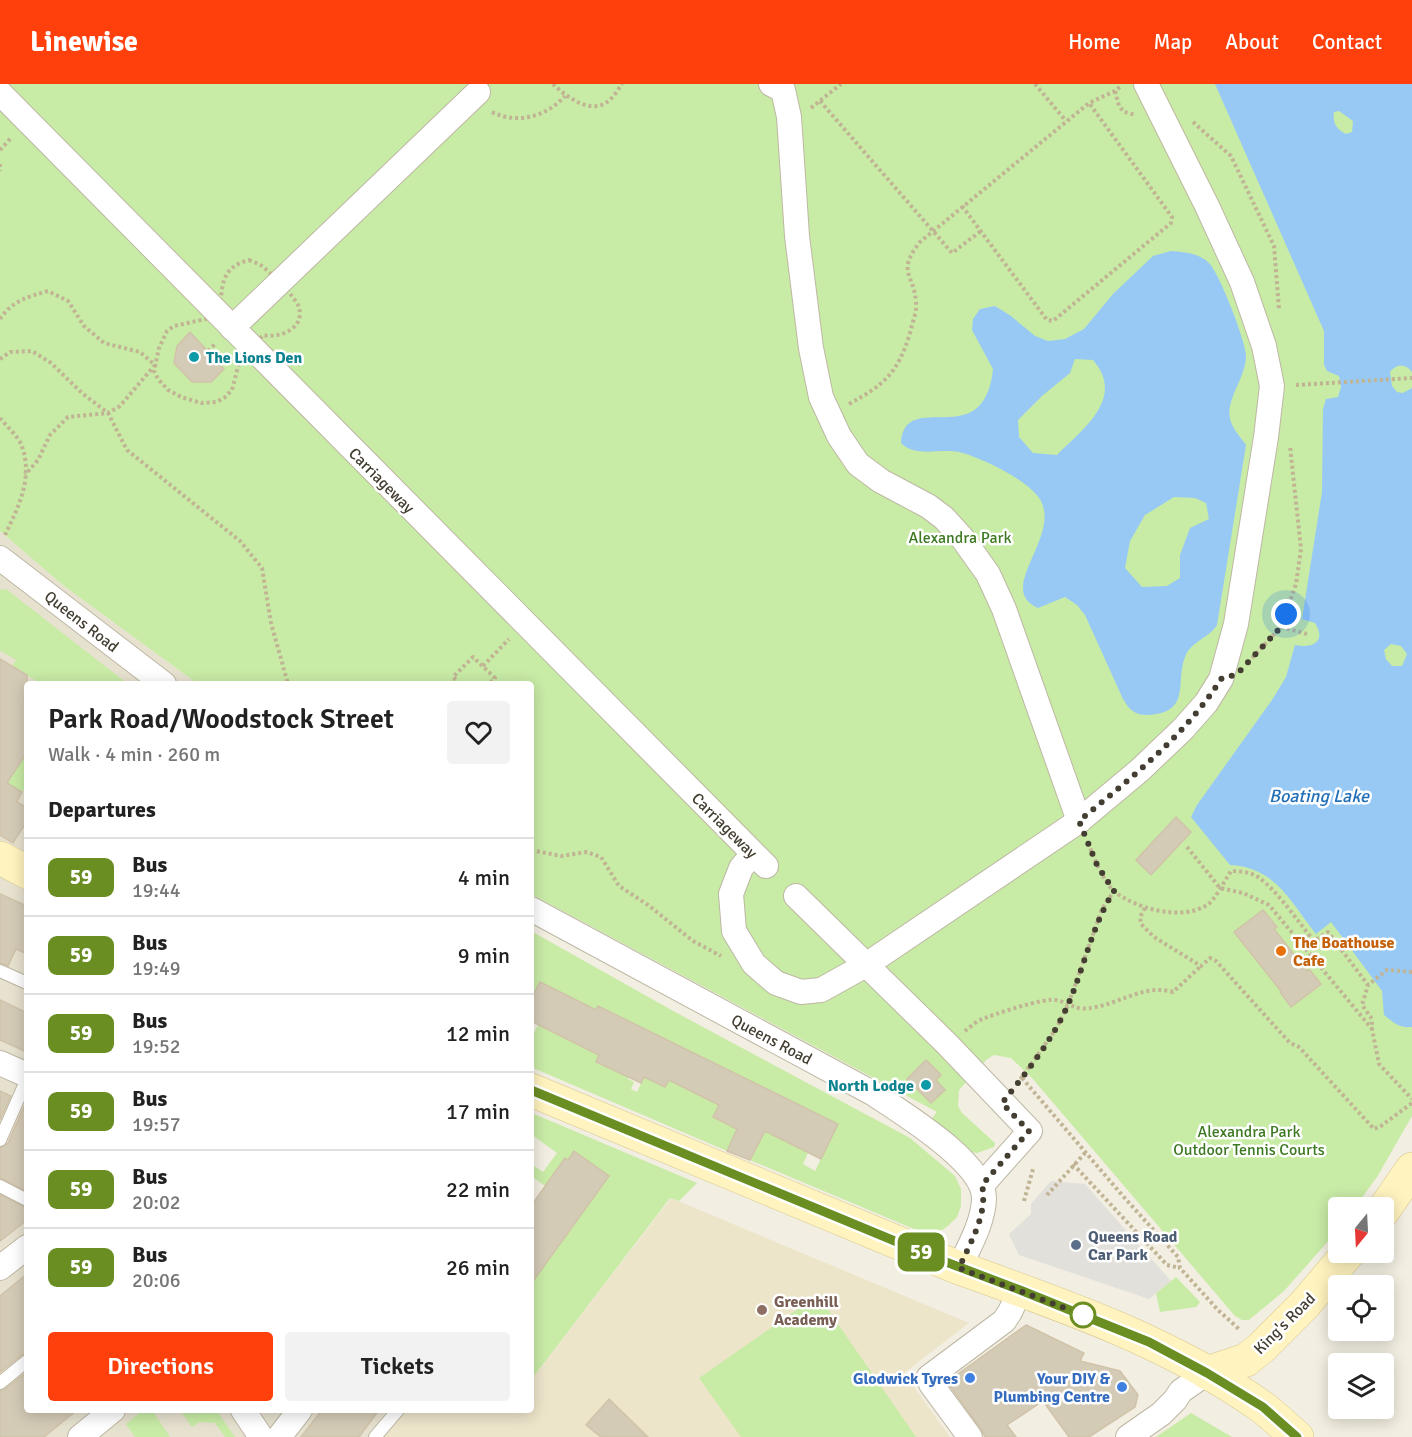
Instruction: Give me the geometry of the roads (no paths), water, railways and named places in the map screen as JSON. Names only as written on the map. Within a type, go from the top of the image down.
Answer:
[{"type":"street","points":[[866,965],[1079,821],[1140,770],[1183,729],[1206,703],[1221,679],[1236,624],[1272,386],[1264,346],[1242,282],[1146,84]]},
{"type":"street","points":[[780,86],[789,117],[797,236],[811,348],[821,397],[839,436],[858,464],[881,481],[928,506],[944,518],[963,539],[988,574],[1004,609],[1079,821]]},
{"type":"street","points":[[225,322],[480,90]]},
{"type":"street","name":"Carriageway","points":[[0,93],[759,860],[741,868],[731,894],[734,931],[754,964],[776,983],[801,992],[821,990],[866,965]]},
{"type":"street","name":"Queens Road","points":[[2,548],[160,681]]},
{"type":"street","points":[[0,858],[24,870]]},
{"type":"street","points":[[796,896],[947,1044],[1029,1131],[982,1185],[984,1197],[982,1214],[959,1268]]},
{"type":"street","name":"Queens Road","points":[[534,911],[874,1094],[936,1138],[970,1166],[982,1185]]},
{"type":"street","points":[[0,1063],[24,1075]]},
{"type":"street","points":[[534,1091],[959,1268],[1149,1342],[1263,1407],[1297,1437]]},
{"type":"street","points":[[1393,1197],[1412,1169]]},
{"type":"street","points":[[0,1268],[24,1249]]},
{"type":"street","name":"King's Road","points":[[1207,1373],[1246,1360],[1261,1348],[1305,1304],[1340,1263]]},
{"type":"street","points":[[970,1437],[929,1377],[1004,1321],[1020,1290]]},
{"type":"street","points":[[1128,1437],[1161,1414],[1181,1390],[1207,1373]]},
{"type":"street","points":[[80,1437],[108,1413]]},
{"type":"street","points":[[245,1413],[261,1437]]},
{"type":"street","points":[[279,1437],[298,1413]]},
{"type":"lane","points":[[0,971],[24,982]]},
{"type":"lane","points":[[0,1140],[24,1084]]},
{"type":"lane","points":[[0,1186],[24,1198]]},
{"type":"lane","points":[[0,1383],[24,1363]]},
{"type":"lane","points":[[375,1437],[395,1413]]},
{"type":"water","name":"Boating Lake","points":[[1215,84],[1412,84],[1412,372],[1401,366],[1395,367],[1390,372],[1392,386],[1397,392],[1403,393],[1412,388],[1412,1027],[1400,1026],[1384,1015],[1382,991],[1331,922],[1316,934],[1280,888],[1259,872],[1246,867],[1230,865],[1191,817],[1286,677],[1295,645],[1312,645],[1318,639],[1315,623],[1302,619],[1322,492],[1323,409],[1326,399],[1338,397],[1341,387],[1339,376],[1327,371],[1324,365],[1324,331]],"holes":[[[1339,111],[1353,121],[1352,132],[1346,134],[1336,126],[1334,112]],[[1391,644],[1401,646],[1407,654],[1402,666],[1392,666],[1386,659],[1384,650]]]},
{"type":"water","points":[[1171,251],[1197,255],[1206,260],[1215,271],[1237,322],[1246,355],[1243,372],[1232,398],[1229,414],[1234,428],[1246,445],[1217,625],[1187,652],[1182,667],[1179,695],[1171,709],[1161,713],[1142,715],[1135,713],[1125,703],[1085,615],[1077,605],[1065,597],[1038,608],[1027,600],[1023,589],[1025,576],[1042,531],[1045,515],[1041,501],[1035,493],[1016,478],[992,464],[968,455],[952,451],[914,450],[901,443],[906,427],[916,420],[929,417],[961,416],[975,409],[987,395],[993,369],[972,330],[973,319],[980,309],[995,306],[1035,336],[1048,341],[1065,339],[1084,329],[1113,294],[1153,256]],"holes":[[[1075,359],[1093,360],[1102,374],[1105,387],[1103,400],[1089,424],[1057,455],[1033,453],[1019,437],[1018,420],[1070,373]],[[1174,497],[1195,498],[1206,503],[1209,519],[1190,528],[1180,555],[1180,578],[1167,586],[1142,587],[1125,568],[1130,541],[1145,515]]]},
{"type":"place","name":"The Lions Den","points":[[194,357]]},
{"type":"place","name":"The Boathouse Cafe","points":[[1281,951]]},
{"type":"place","name":"North Lodge","points":[[926,1085]]},
{"type":"place","name":"Queens Road Car Park","points":[[1076,1245]]},
{"type":"place","name":"Greenhill Academy","points":[[762,1310]]},
{"type":"place","name":"Glodwick Tyres","points":[[970,1378]]},
{"type":"place","name":"Your DIY & Plumbing Centre","points":[[1122,1387]]},
{"type":"park label","name":"Alexandra Park","points":[[960,537]]},
{"type":"park label","name":"Alexandra Park Outdoor Tennis Courts","points":[[1249,1140]]}]
